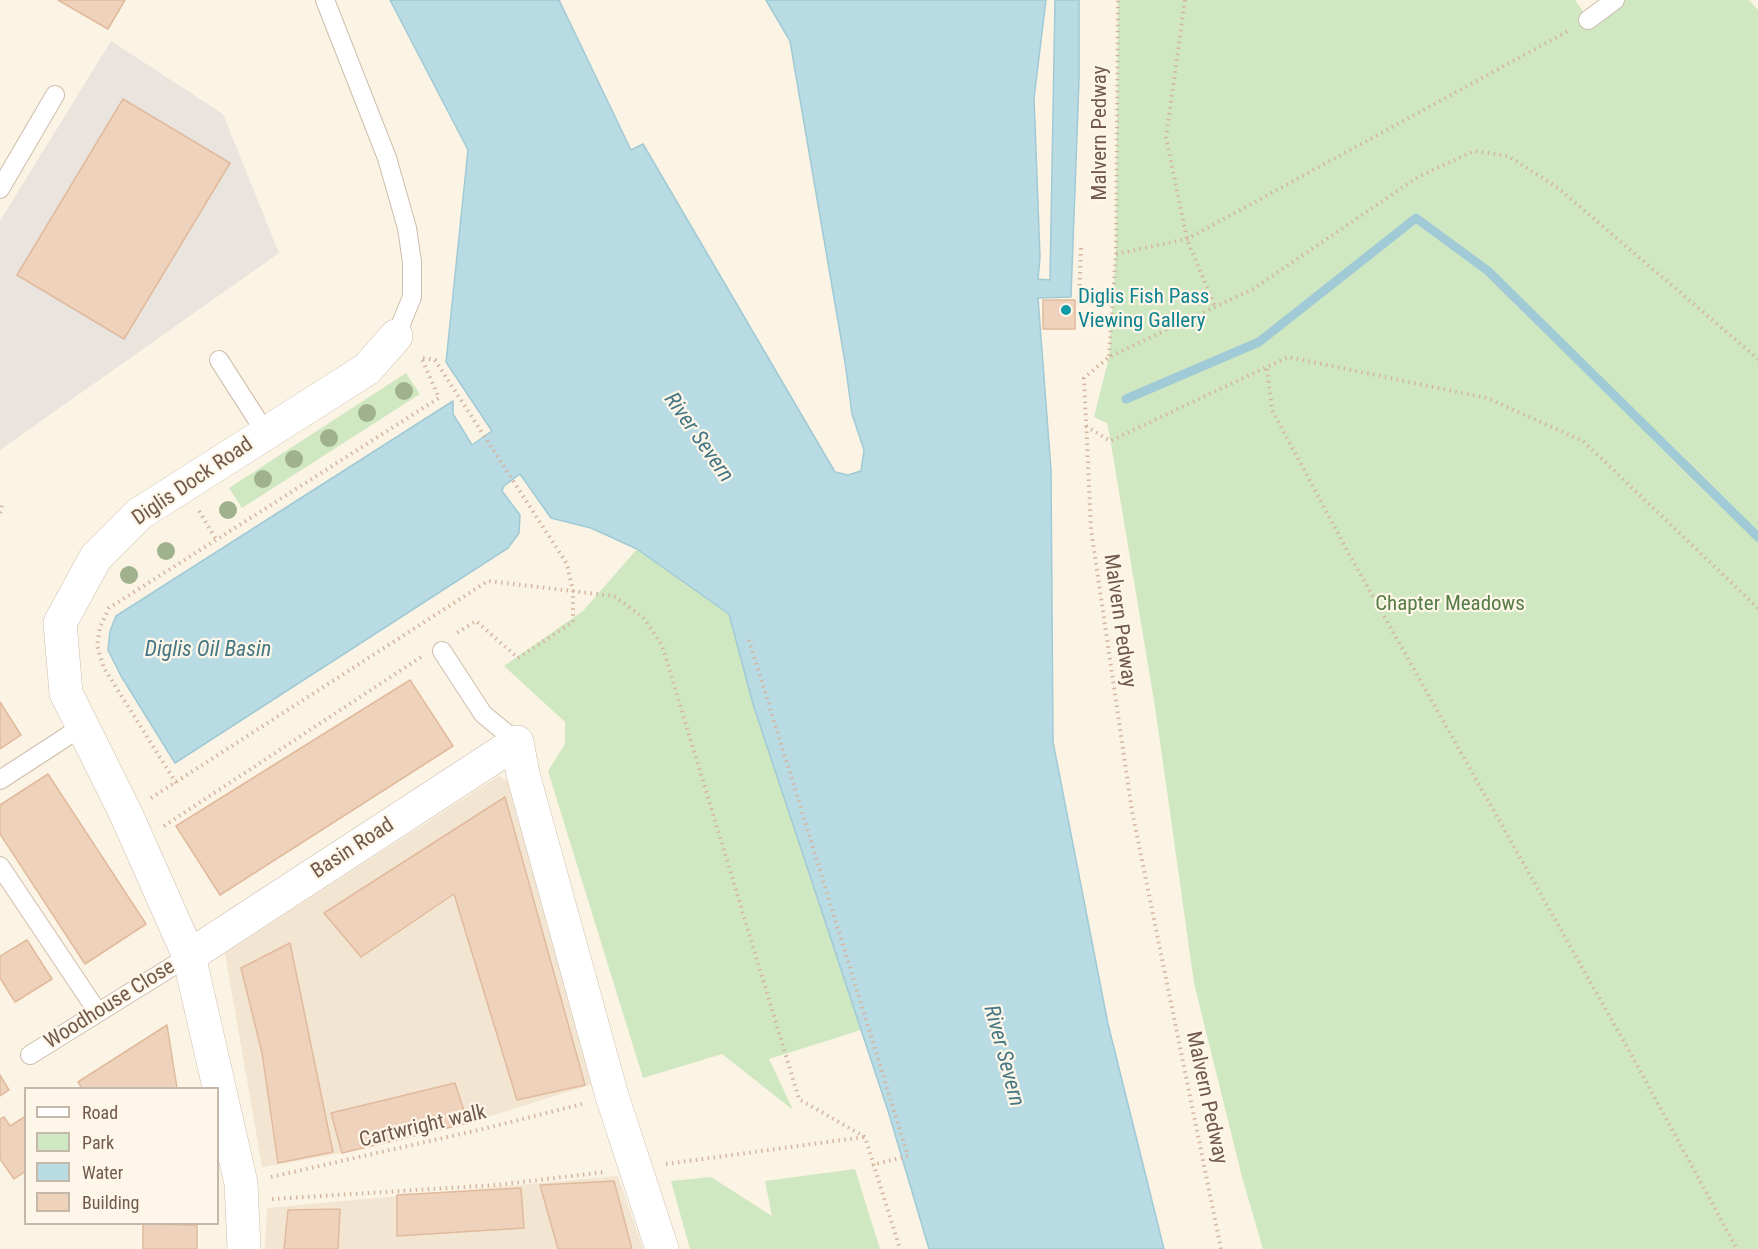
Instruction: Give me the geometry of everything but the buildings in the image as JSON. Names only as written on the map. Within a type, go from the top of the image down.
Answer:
[{"type":"street","name":"Diglis Dock Road","points":[[218,1087],[189,956],[139,843],[66,693],[60,623],[96,557],[139,514],[367,369],[396,336]]},
{"type":"street","name":"Basin Road","points":[[189,956],[517,742]]},
{"type":"street","points":[[517,742],[523,774],[612,1096],[662,1249]]},
{"type":"street","name":"Diglis Dock Road","points":[[219,1090],[242,1192],[244,1249]]},
{"type":"lane","name":"Diglis Dock Road","points":[[325,0],[387,158],[406,228],[412,262],[412,297],[396,336]]},
{"type":"lane","points":[[1588,20],[1615,0]]},
{"type":"lane","points":[[0,189],[55,95]]},
{"type":"lane","points":[[219,360],[265,432]]},
{"type":"lane","points":[[439,648],[483,714],[517,742]]},
{"type":"lane","points":[[0,780],[83,726]]},
{"type":"lane","points":[[0,866],[98,1011]]},
{"type":"lane","name":"Woodhouse Close","points":[[30,1055],[189,956]]},
{"type":"path","name":"Malvern Pedway","points":[[1118,0],[1116,254],[1109,357],[1084,378],[1091,529],[1132,811],[1221,1249]]},
{"type":"path","points":[[1185,0],[1166,138],[1187,239],[1215,307]]},
{"type":"path","points":[[1116,254],[1187,239],[1588,20]]},
{"type":"path","points":[[1109,357],[1252,289],[1418,177],[1474,152],[1508,156],[1558,188],[1758,359]]},
{"type":"path","points":[[1081,248],[1080,303],[1113,304]]},
{"type":"path","points":[[176,783],[104,668],[97,646],[100,627],[109,608],[439,399],[423,358],[396,336]]},
{"type":"path","points":[[1086,426],[1110,441],[1267,369],[1288,357],[1487,398],[1582,441],[1758,608]]},
{"type":"path","points":[[139,843],[439,648],[476,621],[518,658],[573,622],[573,591],[567,564],[435,360],[423,358]]},
{"type":"path","points":[[1267,369],[1272,410],[1321,503],[1632,1056],[1737,1249]]},
{"type":"path","points":[[0,513],[2,504]]},
{"type":"path","points":[[158,794],[488,581],[614,596],[643,617],[662,645],[800,1099],[865,1137],[900,1249]]},
{"type":"path","points":[[423,622],[430,632]]},
{"type":"path","points":[[749,640],[908,1156],[872,1165]]},
{"type":"path","name":"Cartwright walk","points":[[242,1192],[612,1096]]},
{"type":"path","points":[[242,1192],[497,1185],[865,1137]]},
{"type":"shaded area","points":[[111,41],[223,114],[279,253],[0,450],[0,221]]},
{"type":"shaded area","points":[[499,776],[516,787],[596,1083],[468,1123],[342,1153],[262,1167],[225,953]]},
{"type":"shaded area","points":[[618,1176],[643,1249],[265,1249],[267,1208]]},
{"type":"green space","name":"Chapter Meadows","points":[[1118,0],[1575,0],[1589,20],[1619,0],[1749,0],[1758,10],[1758,1249],[1263,1249],[1242,1177],[1194,983],[1156,713],[1110,438],[1107,423],[1094,417],[1109,357],[1116,254]]},
{"type":"green space","points":[[406,373],[420,394],[242,508],[229,488]]},
{"type":"green space","points":[[637,549],[729,614],[753,704],[861,1030],[769,1059],[793,1110],[722,1054],[643,1078],[548,771],[565,744],[565,722],[504,666],[583,611]]},
{"type":"green space","points":[[855,1169],[880,1249],[690,1249],[671,1181],[711,1177],[772,1216],[765,1181]]},
{"type":"water","points":[[390,0],[559,0],[631,150],[643,144],[835,472],[848,475],[861,471],[864,450],[852,414],[790,41],[766,0],[1046,0],[1034,98],[1040,257],[1038,279],[1050,280],[1055,0],[1079,0],[1079,80],[1071,297],[1038,298],[1051,470],[1053,742],[1108,1024],[1164,1249],[929,1249],[889,1114],[753,704],[729,614],[637,549],[591,528],[551,518],[520,474],[504,486],[502,491],[520,515],[519,533],[508,548],[175,763],[121,676],[108,650],[110,631],[116,616],[453,401],[453,414],[472,445],[492,431],[446,362],[468,150]]},
{"type":"waterway","points":[[1126,399],[1259,342],[1416,218],[1488,271],[1758,537]]},
{"type":"place","name":"Diglis Fish Pass Viewing Gallery","points":[[1066,310]]},
{"type":"water label","name":"River Severn","points":[[698,438]]},
{"type":"water label","name":"Diglis Oil Basin","points":[[208,650]]},
{"type":"water label","name":"River Severn","points":[[1003,1056]]}]
